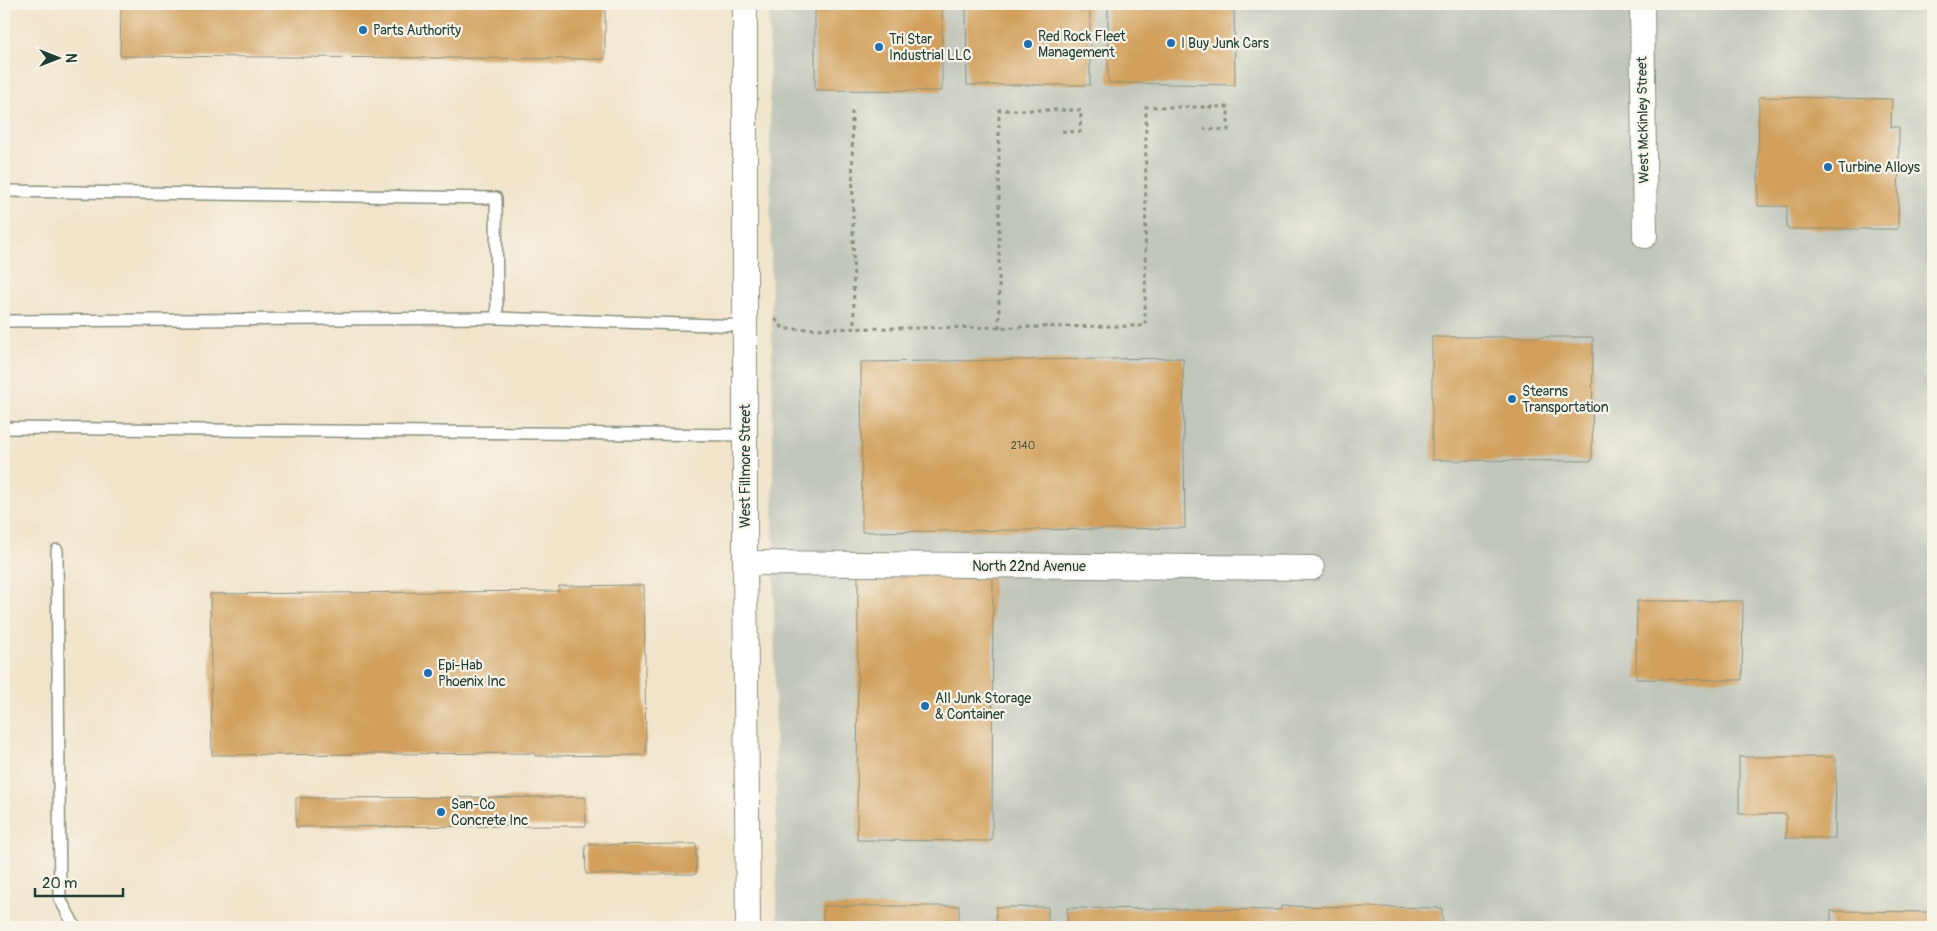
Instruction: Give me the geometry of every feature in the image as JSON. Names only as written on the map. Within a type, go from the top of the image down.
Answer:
[{"type":"street","name":"West Fillmore Street","points":[[745,4],[745,563],[748,927]]},
{"type":"street","name":"West McKinley Street","points":[[1642,4],[1645,236]]},
{"type":"street","name":"North 22nd Avenue","points":[[745,563],[1312,568]]},
{"type":"lane","points":[[4,191],[496,198],[497,318]]},
{"type":"lane","points":[[4,321],[497,318],[745,326]]},
{"type":"lane","points":[[4,428],[745,434]]},
{"type":"lane","points":[[57,550],[60,899],[74,927]]},
{"type":"path","points":[[775,319],[784,329],[1145,326],[1146,107],[1228,108],[1228,130],[1204,129]]},
{"type":"path","points":[[999,328],[999,110],[1081,110],[1080,132],[1059,131]]},
{"type":"path","points":[[852,111],[854,328]]},
{"type":"shaded area","points":[[769,4],[1933,4],[1933,927],[777,927]]},
{"type":"building","name":"Parts Authority","points":[[121,4],[605,4],[605,59],[120,56]]},
{"type":"building","name":"Tri Star Industrial LLC","points":[[815,4],[942,4],[942,91],[815,90]]},
{"type":"building","name":"Red Rock Fleet Management","points":[[966,4],[1090,4],[1090,85],[967,85]]},
{"type":"building","name":"I Buy Junk Cars","points":[[1108,4],[1234,4],[1235,85],[1108,83]]},
{"type":"building","name":"Turbine Alloys","points":[[1759,97],[1892,99],[1891,127],[1899,127],[1898,229],[1787,229],[1787,206],[1758,206]]},
{"type":"building","name":"Stearns Transportation","points":[[1432,337],[1593,337],[1592,461],[1432,460]]},
{"type":"building","points":[[1183,358],[1185,528],[862,532],[861,362]]},
{"type":"building","name":"All Junk Storage & Container","points":[[858,572],[993,572],[992,841],[857,840]]},
{"type":"building","name":"Epi-Hab Phoenix Inc","points":[[644,585],[646,755],[535,756],[535,753],[212,755],[210,594],[559,591],[559,586]]},
{"type":"building","points":[[1637,601],[1743,601],[1742,680],[1636,679]]},
{"type":"building","points":[[1739,757],[1836,757],[1835,838],[1786,838],[1786,814],[1739,814]]},
{"type":"building","name":"San-Co Concrete Inc","points":[[585,797],[586,826],[296,827],[296,798]]},
{"type":"building","points":[[696,844],[696,874],[586,874],[585,845]]},
{"type":"building","points":[[823,906],[959,906],[959,927],[823,927]]},
{"type":"building","points":[[1281,906],[1442,908],[1442,927],[1067,927],[1067,908],[1281,910]]},
{"type":"building","points":[[996,907],[1048,907],[1048,927],[996,927]]},
{"type":"building","points":[[1831,911],[1933,912],[1933,927],[1831,927]]},
{"type":"place","name":"Parts Authority","points":[[363,30]]},
{"type":"place","name":"I Buy Junk Cars","points":[[1171,43]]},
{"type":"place","name":"Red Rock Fleet Management","points":[[1028,44]]},
{"type":"place","name":"Tri Star Industrial LLC","points":[[879,47]]},
{"type":"place","name":"Turbine Alloys","points":[[1828,167]]},
{"type":"place","name":"Stearns Transportation","points":[[1512,399]]},
{"type":"place","name":"Epi-Hab Phoenix Inc","points":[[428,673]]},
{"type":"place","name":"All Junk Storage & Container","points":[[925,706]]},
{"type":"place","name":"San-Co Concrete Inc","points":[[441,812]]}]
